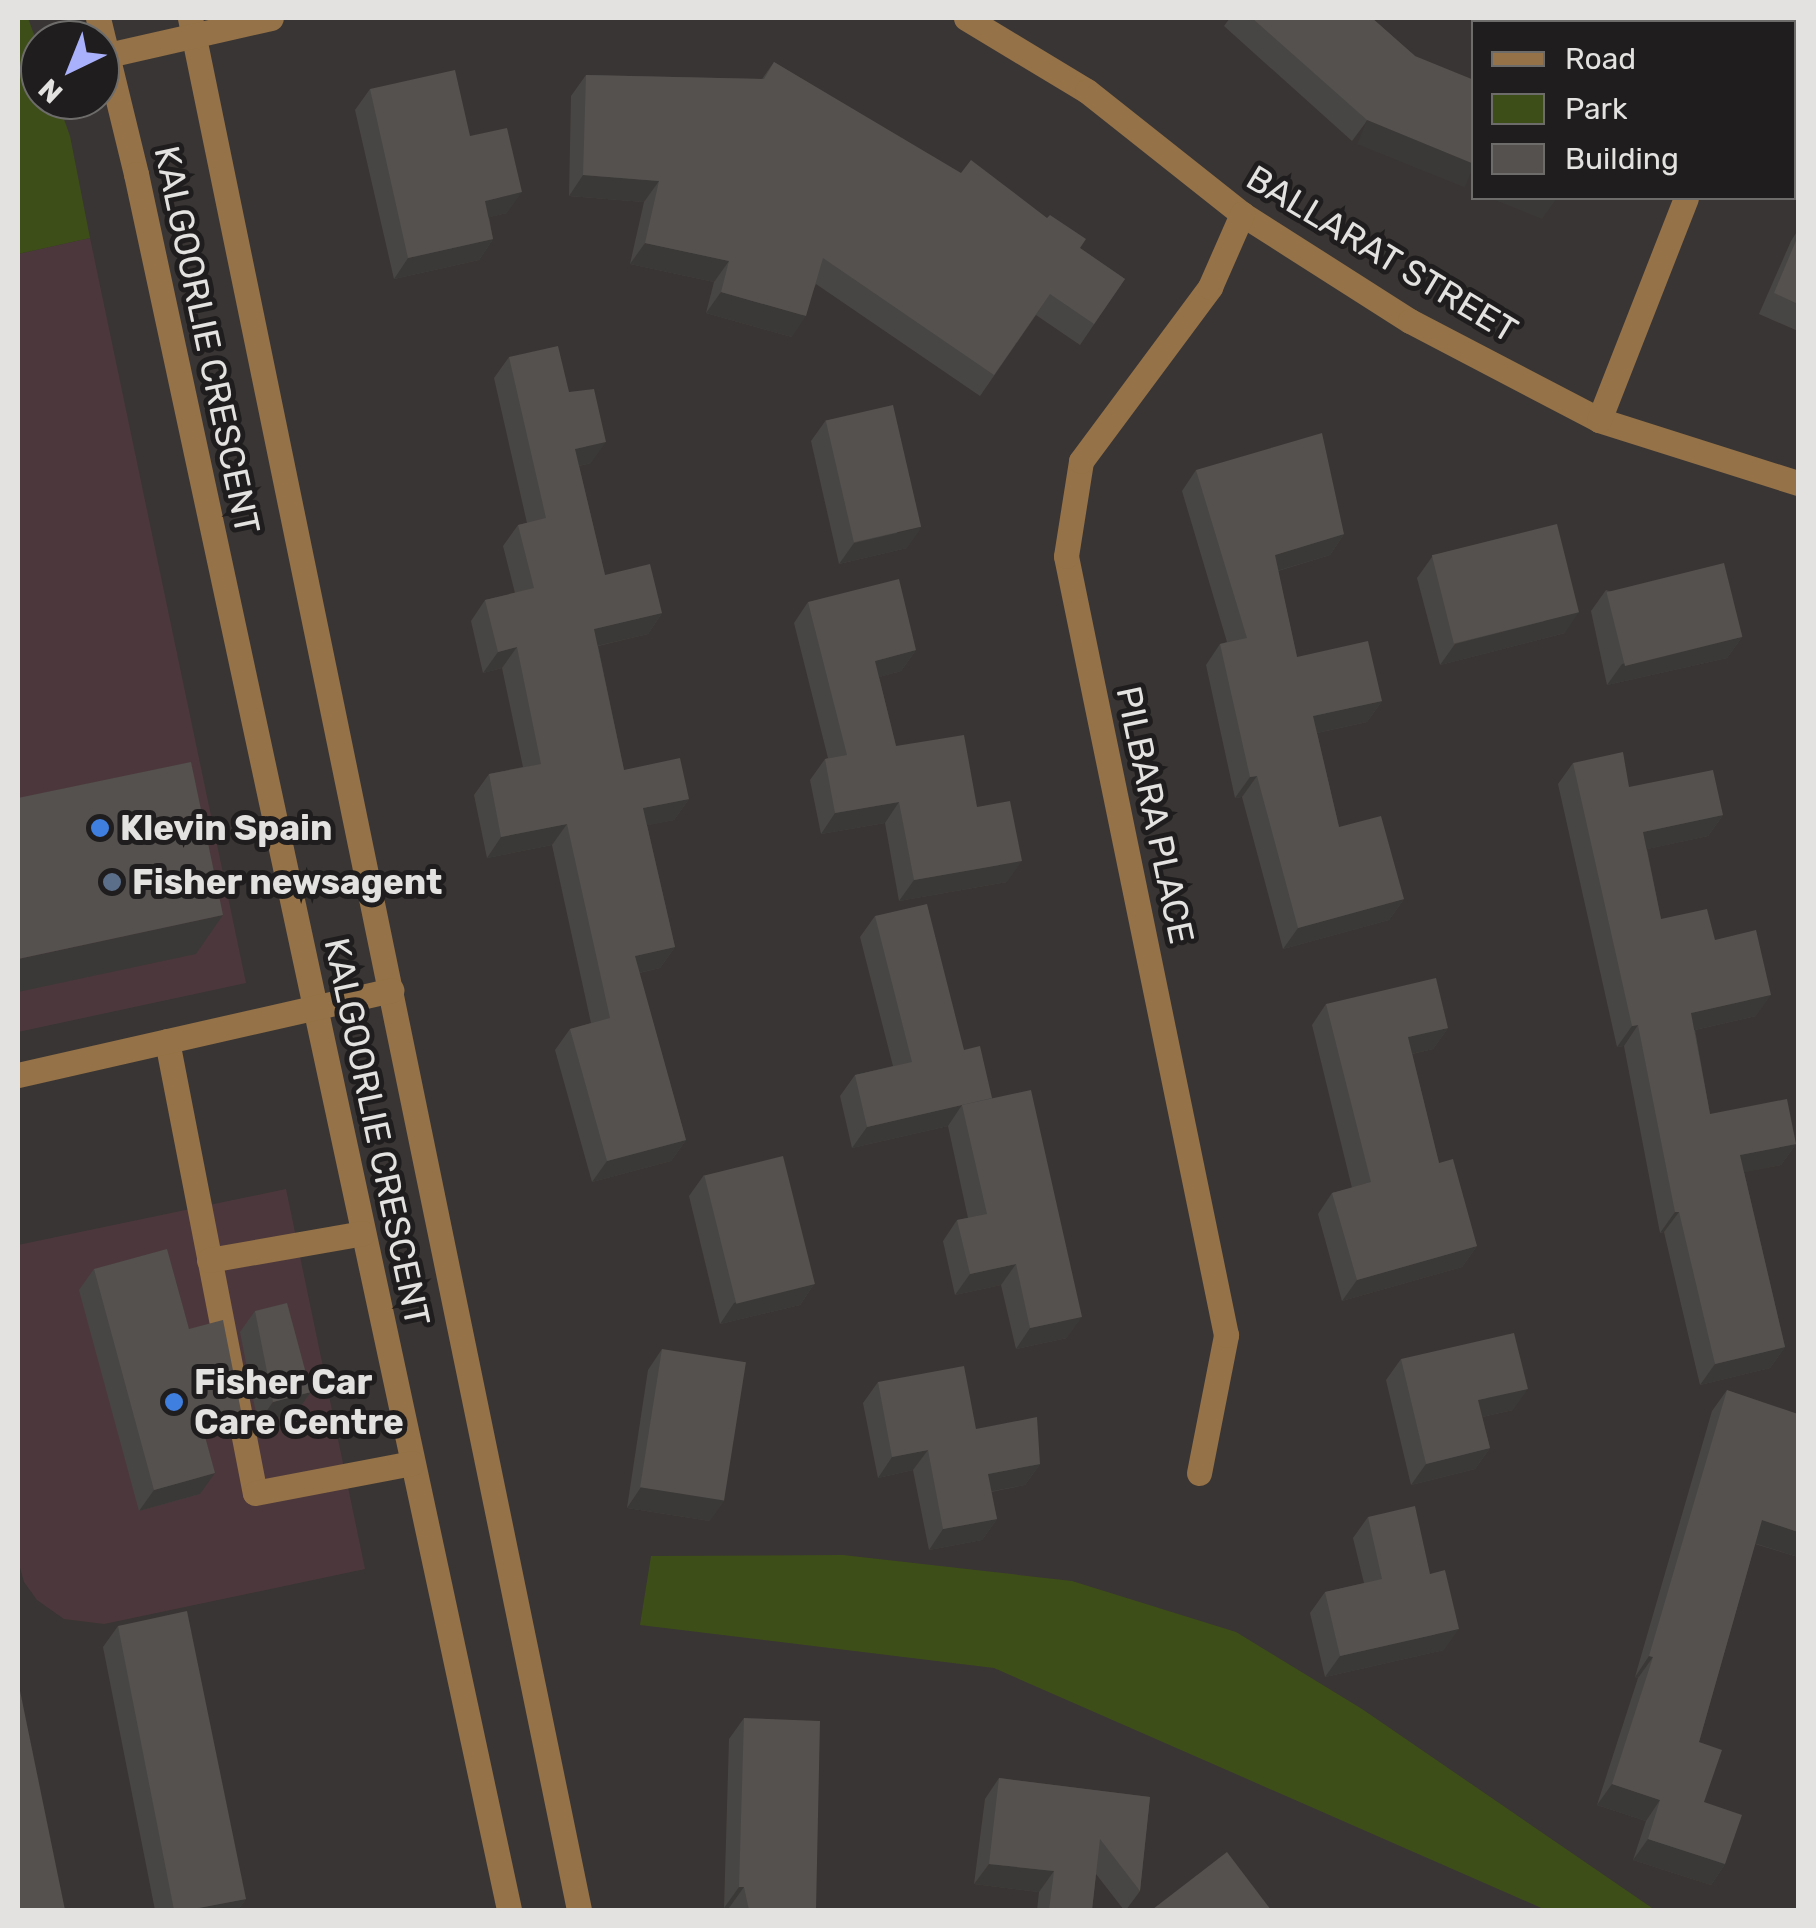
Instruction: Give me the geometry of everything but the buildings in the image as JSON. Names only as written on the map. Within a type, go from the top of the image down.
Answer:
[{"type":"street","points":[[120,52],[193,28],[271,18]]},
{"type":"street","name":"BALLARAT STREET","points":[[966,18],[1087,91],[1242,214],[1410,321],[1598,420],[1798,482]]},
{"type":"street","name":"KALGOORLIE CRESCENT","points":[[193,28],[579,1910]]},
{"type":"street","name":"KALGOORLIE CRESCENT","points":[[120,111],[508,1910]]},
{"type":"street","points":[[1598,420],[1685,200]]},
{"type":"street","name":"PILBARA PLACE","points":[[1199,1473],[1226,1335],[1066,556],[1081,461],[1210,287],[1242,214]]},
{"type":"street","points":[[18,1075],[391,990]]},
{"type":"street","points":[[167,1041],[255,1493],[412,1463]]},
{"type":"street","points":[[210,1260],[363,1233]]},
{"type":"shaded area","points":[[90,238],[246,983],[18,1032],[18,254]]},
{"type":"shaded area","name":"Fisher Car Care Centre","points":[[286,1189],[365,1569],[104,1624],[64,1619],[37,1600],[24,1582],[18,1560],[18,1245]]},
{"type":"green space","points":[[18,18],[28,18],[20,20],[20,120],[64,120],[90,238],[18,254]]},
{"type":"green space","points":[[843,1555],[1072,1581],[1236,1632],[1362,1709],[1655,1910],[1546,1910],[994,1668],[640,1625],[651,1556]]},
{"type":"place","name":"Klevin Spain","points":[[100,828]]},
{"type":"place","name":"Fisher newsagent","points":[[112,882]]},
{"type":"place","name":"Fisher Car Care Centre","points":[[174,1402]]}]
